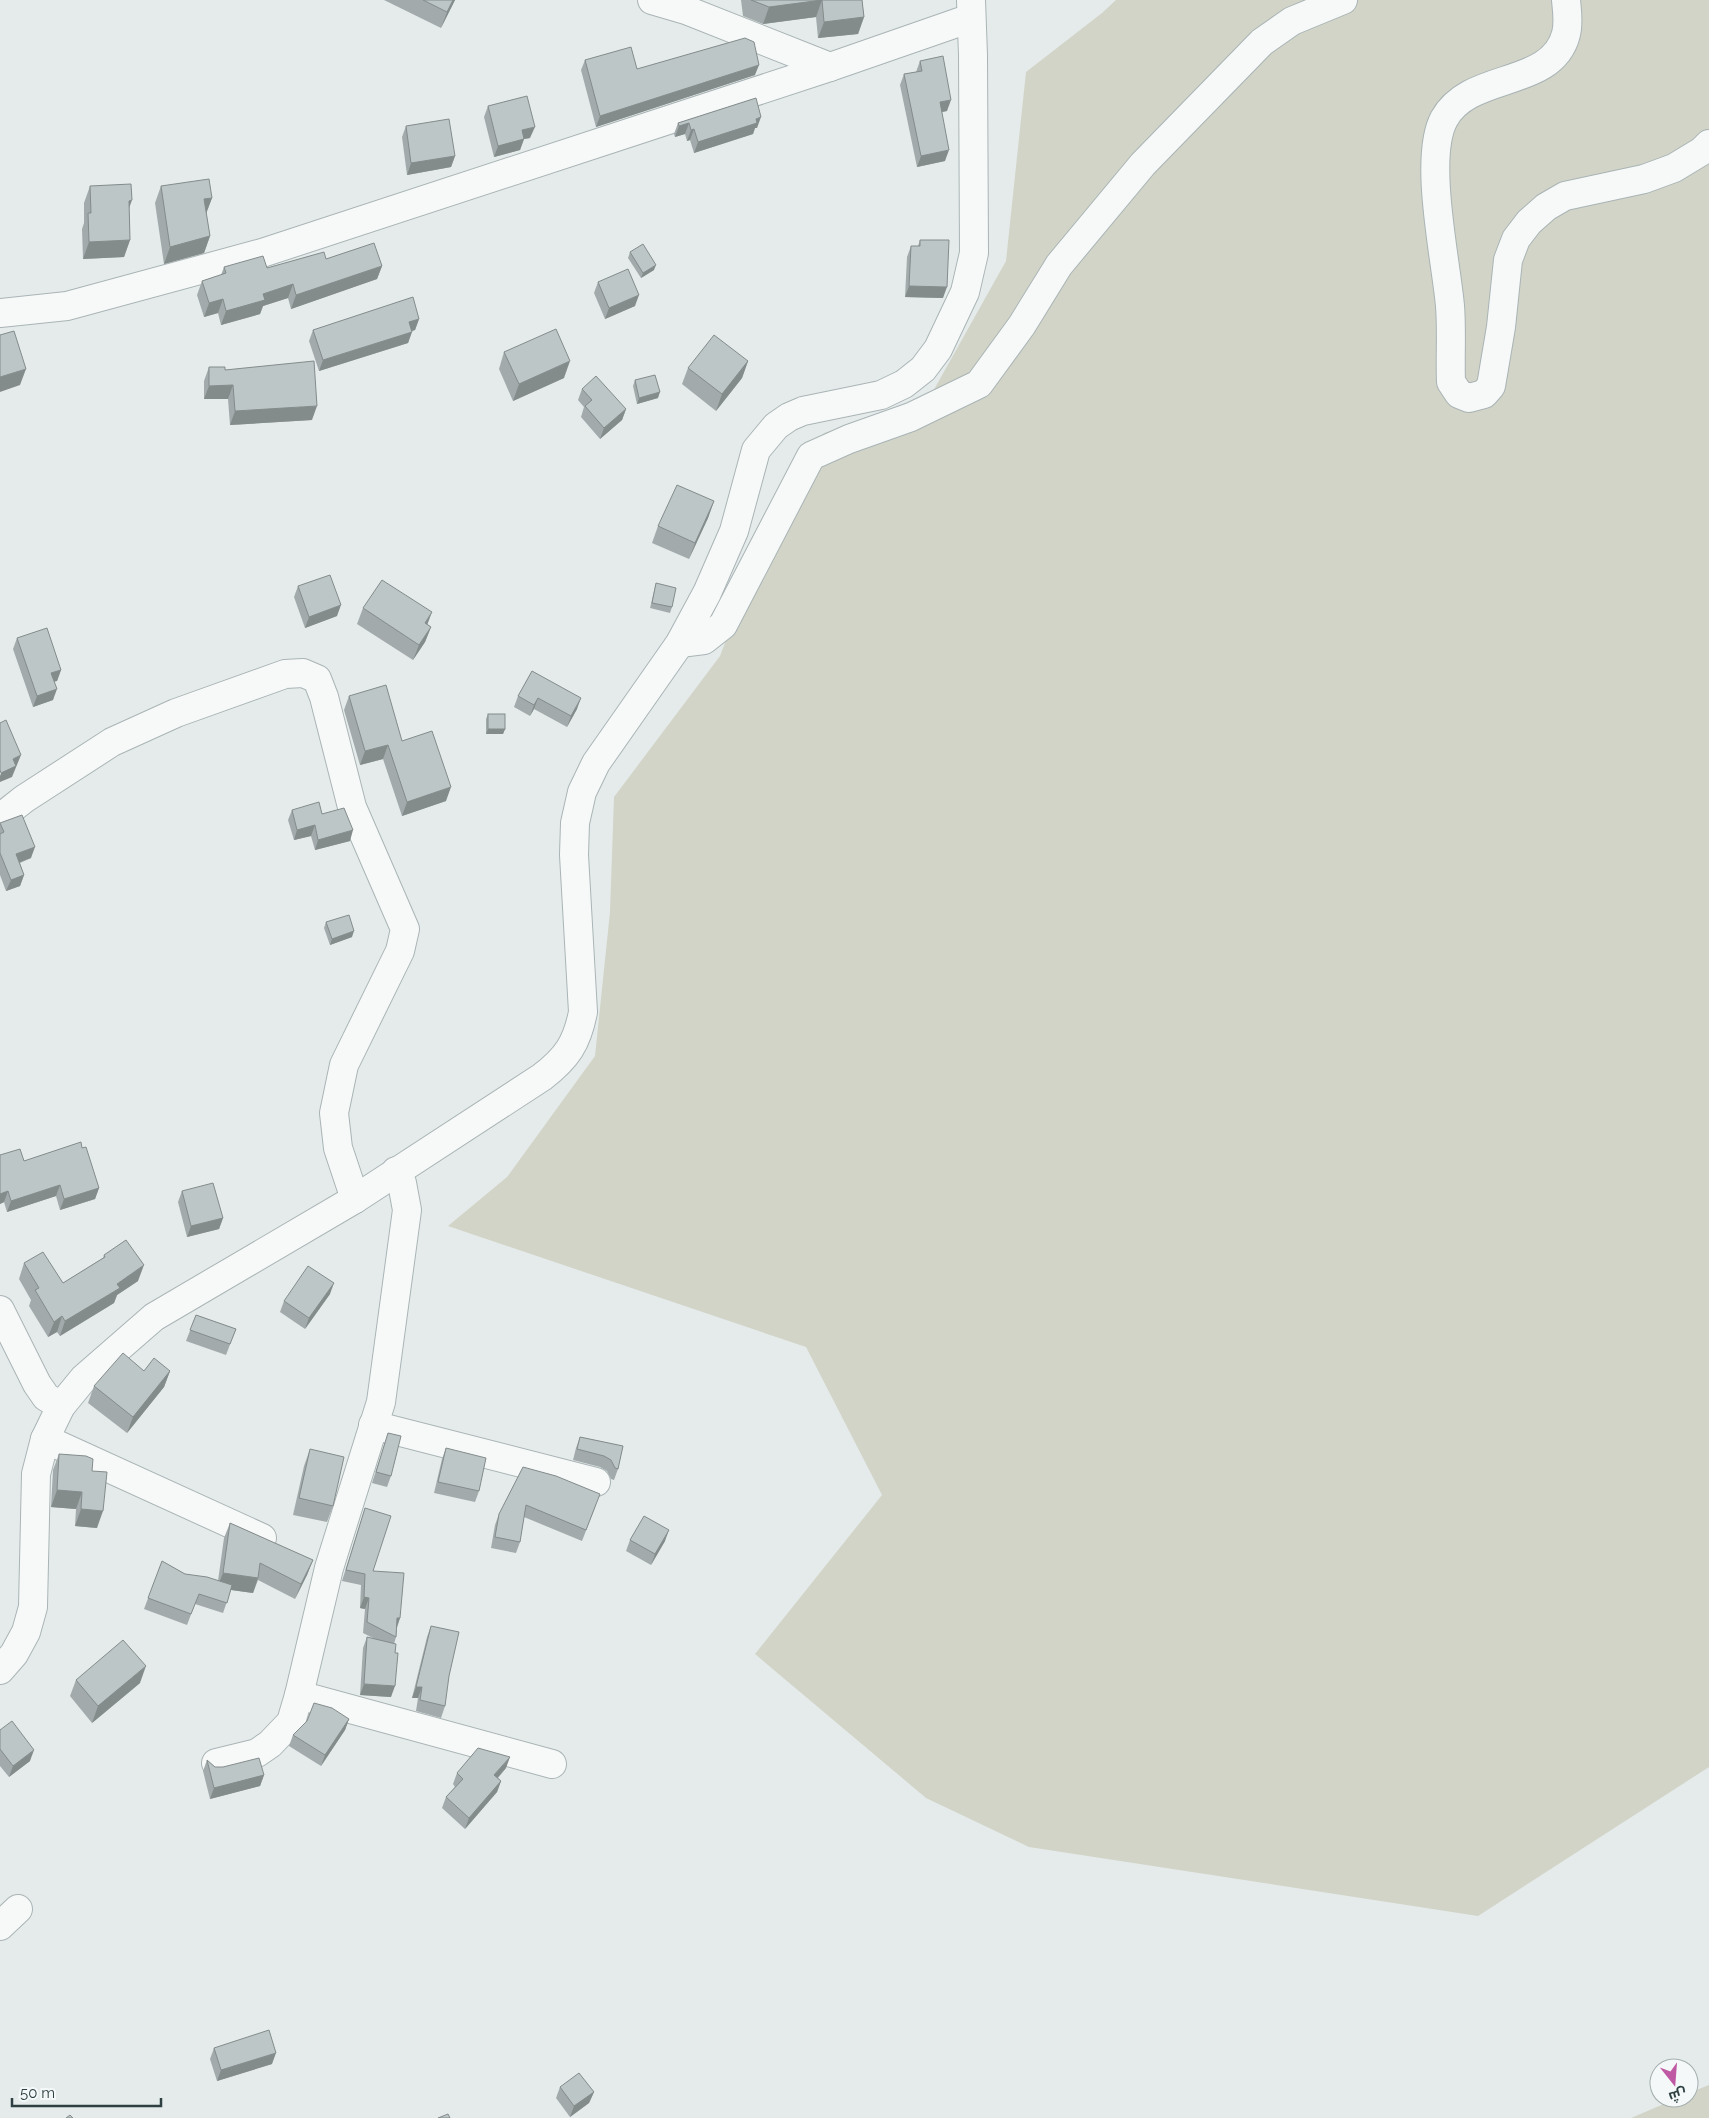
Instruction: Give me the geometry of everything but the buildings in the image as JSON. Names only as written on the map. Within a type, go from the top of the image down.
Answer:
[{"type":"street","points":[[652,0],[686,10],[830,67]]},
{"type":"street","points":[[680,643],[704,640],[723,625],[811,456],[849,438],[911,417],[979,384],[1022,325],[1059,264],[1142,164],[1262,42],[1292,21],[1343,0]]},
{"type":"street","points":[[1566,0],[1566,34],[1556,55],[1536,69],[1465,96],[1444,118],[1438,132],[1436,147],[1438,211],[1450,308],[1451,382],[1456,391],[1464,396],[1474,398],[1484,394],[1491,386],[1508,260],[1516,239],[1529,222],[1546,207],[1565,196],[1644,179],[1674,168],[1702,151],[1709,144]]},
{"type":"street","points":[[0,313],[67,306],[262,253],[830,67],[971,9],[974,254],[965,292],[938,349],[923,368],[904,384],[881,395],[803,411],[789,417],[776,426],[756,450],[734,531],[707,593],[680,643],[596,763],[582,792],[574,823],[574,856],[583,1012],[579,1032],[571,1050],[558,1065],[542,1077],[355,1199],[154,1317],[84,1378],[62,1406],[45,1439],[36,1474],[33,1607],[26,1632],[14,1654],[0,1670]]},
{"type":"street","points":[[0,818],[24,799],[112,742],[176,713],[285,674],[303,673],[317,680],[324,697],[352,807],[405,929],[400,951],[344,1065],[334,1112],[338,1148],[355,1199]]},
{"type":"street","points":[[216,1763],[256,1752],[270,1744],[291,1722],[329,1568],[381,1402],[407,1210],[406,1196],[396,1171]]},
{"type":"street","points":[[0,1310],[37,1384],[46,1397],[62,1406]]},
{"type":"street","points":[[373,1425],[596,1482]]},
{"type":"street","points":[[45,1439],[329,1568]]},
{"type":"street","points":[[299,1695],[552,1764]]},
{"type":"shaded area","points":[[1116,0],[1709,0],[1709,1767],[1478,1916],[1029,1847],[926,1798],[755,1654],[882,1495],[806,1347],[448,1226],[507,1177],[595,1056],[610,912],[614,797],[720,656],[752,572],[824,433],[927,402],[1006,261],[1026,72]]},
{"type":"shaded area","points":[[1709,2085],[1709,2118],[1631,2118],[1654,2108],[1699,2108],[1699,2089]]}]
